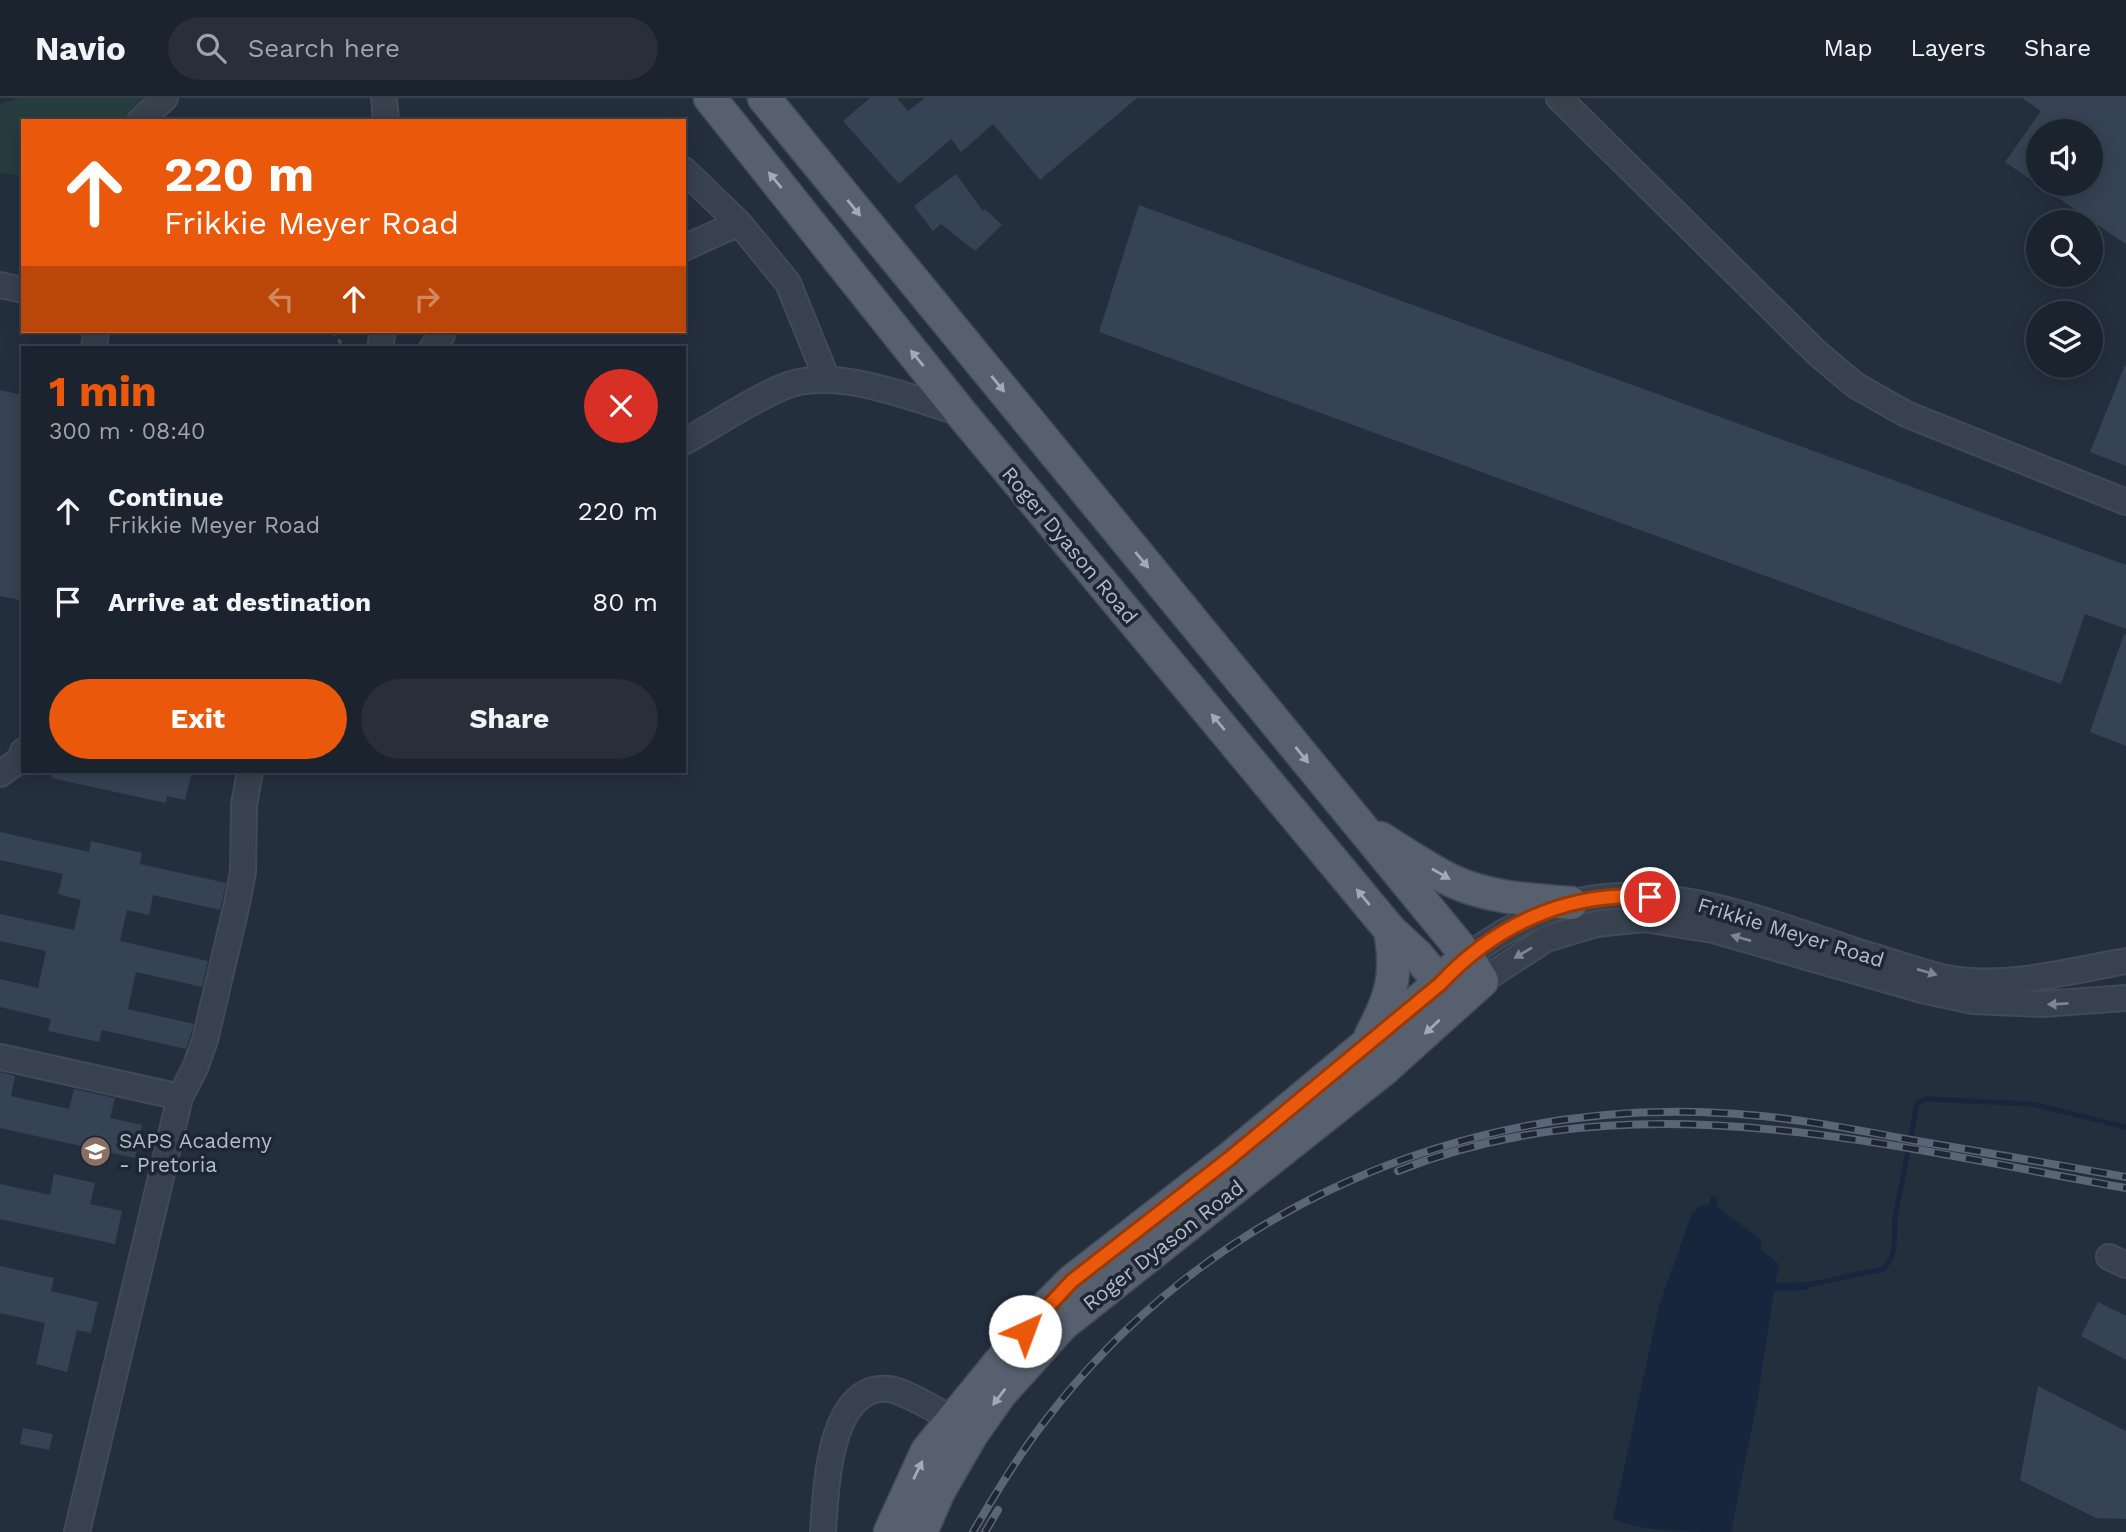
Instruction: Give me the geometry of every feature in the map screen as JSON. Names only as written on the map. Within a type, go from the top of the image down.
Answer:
[{"type":"main road","name":"Roger Dyason Road","points":[[710,98],[961,413],[1390,930],[1417,955],[1449,993]]},
{"type":"main road","points":[[764,98],[1474,968]]},
{"type":"main road","points":[[1361,827],[1451,880],[1473,889],[1523,899],[1571,903]]},
{"type":"main road","points":[[1365,1045],[1390,998],[1394,971],[1390,930]]},
{"type":"main road","name":"Roger Dyason Road","points":[[890,1532],[927,1451],[963,1426],[1002,1393],[1062,1325],[1383,1070],[1474,968]]},
{"type":"main road","name":"Roger Dyason Road","points":[[921,1532],[963,1426],[997,1363],[1072,1281],[1230,1158],[1365,1045],[1449,993]]},
{"type":"street","points":[[143,119],[164,98]]},
{"type":"street","points":[[384,98],[386,119]]},
{"type":"street","points":[[1559,98],[1817,353],[1855,385],[1906,414],[2126,502]]},
{"type":"street","points":[[686,172],[739,223],[788,283],[827,379]]},
{"type":"street","points":[[686,247],[739,223]]},
{"type":"street","points":[[0,285],[21,290]]},
{"type":"street","points":[[686,441],[785,386],[827,379],[847,380],[961,413]]},
{"type":"street","points":[[0,774],[21,759]]},
{"type":"street","points":[[77,1532],[180,1097],[205,1040],[236,908],[243,872],[244,805],[250,773]]},
{"type":"street","name":"Frikkie Meyer Road","points":[[1474,968],[1527,919],[1571,903],[1630,895],[1691,902],[1926,972],[1970,981],[2000,981],[2126,961]]},
{"type":"street","name":"Frikkie Meyer Road","points":[[1474,968],[1546,939],[1596,924],[1644,919],[1713,930],[1922,990],[1973,1001],[2029,1005],[2126,998]]},
{"type":"street","points":[[0,1057],[180,1097]]},
{"type":"street","points":[[823,1532],[826,1479],[836,1436],[852,1404],[866,1391],[891,1389],[963,1426]]},
{"type":"green space","points":[[20,98],[145,98],[123,119],[21,119],[21,177],[0,172],[0,104]]},
{"type":"water","points":[[1711,1196],[1717,1197],[1717,1206],[1762,1241],[1760,1249],[1780,1265],[1775,1283],[1807,1282],[1808,1290],[1774,1291],[1757,1403],[1731,1532],[1639,1527],[1613,1519],[1659,1306],[1692,1213],[1701,1206],[1710,1204]]},
{"type":"building","points":[[870,98],[897,98],[908,111],[925,98],[1137,98],[1040,180],[993,124],[961,152],[951,139],[899,184],[843,121]]},
{"type":"building","points":[[2022,98],[2126,98],[2126,244],[2103,228],[2103,210],[2076,210],[2055,196],[2103,196],[2103,119],[2035,119],[2041,111]]},
{"type":"building","points":[[2026,132],[2026,176],[2005,162]]},
{"type":"building","points":[[956,174],[983,211],[985,209],[1002,225],[975,251],[941,224],[933,231],[914,206]]},
{"type":"building","points":[[1139,205],[2126,565],[2126,629],[2085,614],[2061,684],[1099,332]]},
{"type":"building","points":[[2126,365],[2126,466],[2090,452]]},
{"type":"building","points":[[0,390],[21,395],[21,601],[0,596]]},
{"type":"building","points":[[2124,634],[2126,635],[2126,746],[2090,732]]},
{"type":"building","points":[[52,773],[192,773],[185,800],[167,796],[166,803],[51,778]]},
{"type":"building","points":[[0,832],[89,852],[91,841],[142,853],[140,864],[226,883],[220,910],[153,895],[149,915],[127,910],[120,941],[208,961],[202,987],[136,972],[128,1009],[194,1024],[186,1049],[102,1030],[99,1042],[48,1031],[51,1019],[0,1007],[0,979],[38,988],[46,951],[0,941],[0,914],[74,930],[81,900],[58,894],[63,874],[0,860]]},
{"type":"building","points":[[0,1072],[15,1076],[11,1096],[69,1109],[74,1089],[115,1098],[110,1118],[142,1125],[135,1158],[0,1128]]},
{"type":"building","points":[[54,1174],[95,1183],[90,1204],[122,1211],[115,1244],[0,1219],[0,1184],[50,1195]]},
{"type":"building","points":[[0,1266],[54,1278],[51,1291],[98,1302],[91,1333],[77,1330],[67,1372],[36,1364],[45,1323],[0,1313]]},
{"type":"building","points":[[2098,1302],[2126,1316],[2126,1360],[2081,1336]]},
{"type":"building","points":[[2038,1386],[2126,1431],[2126,1519],[2096,1518],[2020,1480]]},
{"type":"building","points":[[23,1428],[53,1434],[49,1450],[20,1444]]},
{"type":"waterway","points":[[1803,1286],[1883,1269],[1891,1259],[1895,1218],[1917,1104],[1925,1099],[2033,1104],[2126,1127]]},
{"type":"railway","points":[[973,1532],[1007,1475],[1045,1421],[1109,1347],[1181,1282],[1260,1228],[1345,1183],[1434,1149],[1528,1126],[1624,1114],[1721,1113],[1816,1123],[2126,1177]]},
{"type":"railway","points":[[1398,1171],[1487,1143],[1578,1128],[1669,1124],[1761,1128],[1853,1139],[2126,1188]]},
{"type":"railway","points":[[985,1532],[998,1510]]},
{"type":"place","name":"SAPS Academy - Pretoria","points":[[96,1152]]},
{"type":"route","points":[[1025,1331],[1072,1281],[1230,1158],[1440,984],[1467,956],[1527,919],[1571,903],[1614,896],[1650,897]]}]
